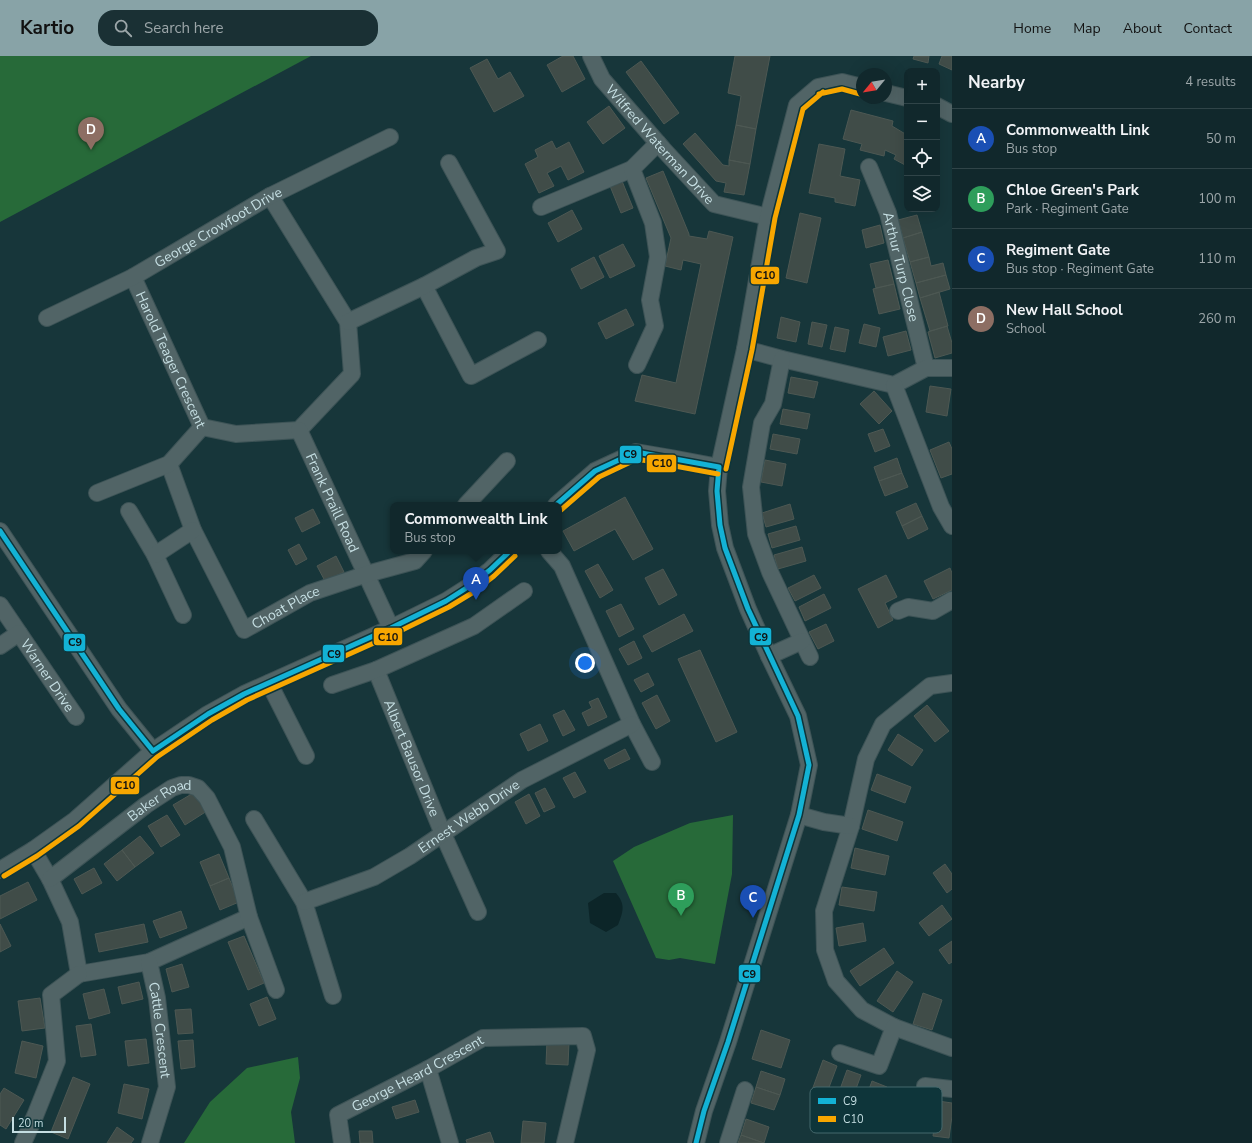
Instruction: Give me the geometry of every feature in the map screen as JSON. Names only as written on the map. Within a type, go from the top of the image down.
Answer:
[{"type":"street","name":"Wilfred Waterman Drive","points":[[591,56],[602,79],[714,204],[768,218]]},
{"type":"street","points":[[696,1143],[704,1111],[728,1042],[799,815],[809,765],[798,716],[748,609],[725,548],[720,525],[718,498],[720,467],[745,349],[768,218],[797,105],[818,86],[842,82],[856,86]]},
{"type":"street","points":[[892,94],[904,97]]},
{"type":"street","points":[[940,108],[952,114]]},
{"type":"street","name":"George Crowfoot Drive","points":[[47,318],[133,278],[270,196],[390,137]]},
{"type":"street","points":[[541,207],[632,169],[658,143]]},
{"type":"street","points":[[348,322],[424,286],[476,258],[497,251],[449,163]]},
{"type":"street","name":"Arthur Turp Close","points":[[869,167],[888,214],[926,368]]},
{"type":"street","points":[[632,169],[653,223],[658,257],[650,300],[655,326],[637,365]]},
{"type":"street","points":[[270,196],[348,322],[352,374],[299,430]]},
{"type":"street","name":"Harold Teager Crescent","points":[[133,278],[202,427],[236,434],[299,430]]},
{"type":"street","points":[[424,286],[471,376],[538,340]]},
{"type":"street","points":[[745,349],[894,385],[926,368],[952,368]]},
{"type":"street","points":[[782,359],[773,404],[762,423],[751,486],[756,534],[770,572],[810,658]]},
{"type":"street","points":[[894,385],[941,507],[952,526]]},
{"type":"street","points":[[97,493],[170,464],[202,427]]},
{"type":"street","name":"Frank Praill Road","points":[[299,430],[391,628]]},
{"type":"street","points":[[559,502],[595,471],[636,452],[720,467]]},
{"type":"street","points":[[469,502],[507,461]]},
{"type":"street","name":"Choat Place","points":[[170,464],[193,530],[244,630],[310,593],[367,574]]},
{"type":"street","points":[[129,511],[155,555],[182,615]]},
{"type":"street","points":[[155,555],[193,530]]},
{"type":"street","points":[[0,532],[119,709],[153,752]]},
{"type":"street","points":[[367,574],[415,561],[421,554]]},
{"type":"street","points":[[0,870],[33,850],[75,820],[153,752],[208,714],[244,694],[391,628],[446,601],[468,588],[507,554]]},
{"type":"street","points":[[552,554],[562,566],[632,724],[652,762]]},
{"type":"street","points":[[332,685],[376,670],[474,626],[524,591]]},
{"type":"street","points":[[898,611],[908,607],[933,611],[952,600]]},
{"type":"street","name":"Warner Drive","points":[[0,605],[76,717]]},
{"type":"street","name":"Warner Drive","points":[[0,646],[19,633]]},
{"type":"street","points":[[769,656],[802,641]]},
{"type":"street","name":"Albert Bausor Drive","points":[[376,670],[443,834],[478,912]]},
{"type":"street","points":[[269,683],[306,756]]},
{"type":"street","points":[[952,683],[930,686],[883,724],[866,759],[851,826],[824,911],[825,950],[836,981],[862,1010],[894,1027],[952,1048]]},
{"type":"street","name":"Ernest Webb Drive","points":[[304,902],[374,877],[410,856],[522,780],[632,724]]},
{"type":"street","name":"Baker Road","points":[[50,879],[146,805],[172,788],[181,785],[189,785],[198,788],[207,798],[232,847],[249,917],[276,990]]},
{"type":"street","points":[[799,815],[824,822],[851,826]]},
{"type":"street","points":[[254,819],[304,902],[333,996]]},
{"type":"street","points":[[33,850],[50,879],[70,922],[79,974]]},
{"type":"street","points":[[23,1143],[57,1060],[50,995],[79,974],[148,962],[249,917]]},
{"type":"street","name":"Cattle Crescent","points":[[148,962],[157,998],[167,1086],[150,1143]]},
{"type":"street","points":[[840,1053],[879,1066],[894,1027]]},
{"type":"street","name":"George Heard Crescent","points":[[342,1143],[338,1115],[428,1069],[483,1038],[584,1036],[587,1050],[565,1143]]},
{"type":"street","points":[[428,1069],[450,1143]]},
{"type":"street","points":[[925,1086],[934,1087]]},
{"type":"street","points":[[942,1088],[952,1089]]},
{"type":"street","points":[[728,1143],[745,1090]]},
{"type":"green space","points":[[0,56],[311,56],[0,222]]},
{"type":"green space","points":[[733,815],[732,874],[715,964],[680,958],[669,960],[656,958],[613,861],[634,847],[690,823]]},
{"type":"green space","points":[[298,1057],[300,1078],[291,1112],[295,1143],[184,1143],[210,1102],[247,1068]]},
{"type":"water","points":[[604,893],[616,893],[621,901],[623,909],[618,925],[606,932],[590,923],[588,903]]},
{"type":"building","points":[[563,56],[573,56],[585,79],[562,92],[547,65]]},
{"type":"building","points":[[735,56],[770,56],[756,129],[736,125],[741,96],[728,93]]},
{"type":"building","points":[[914,56],[929,56],[928,63],[913,59]]},
{"type":"building","points":[[942,56],[952,56],[952,70],[939,64]]},
{"type":"building","points":[[487,59],[498,79],[510,72],[524,96],[494,112],[470,68]]},
{"type":"building","points":[[641,61],[679,113],[664,124],[626,72]]},
{"type":"building","points":[[609,106],[625,128],[603,144],[587,122]]},
{"type":"building","points":[[851,110],[893,121],[892,126],[904,133],[904,164],[894,159],[896,155],[885,150],[884,156],[860,150],[862,144],[843,139]]},
{"type":"building","points":[[736,125],[756,129],[750,164],[729,160]]},
{"type":"building","points":[[695,133],[723,165],[729,166],[729,160],[750,164],[744,195],[724,192],[726,183],[716,181],[683,144]]},
{"type":"building","points":[[552,141],[556,149],[569,142],[584,172],[568,180],[561,166],[547,173],[554,186],[539,193],[525,164],[538,157],[535,150]]},
{"type":"building","points":[[819,144],[845,149],[840,176],[860,180],[855,206],[835,202],[835,198],[809,193]]},
{"type":"building","points":[[663,171],[689,236],[707,239],[709,231],[733,237],[695,414],[635,401],[642,375],[676,383],[701,264],[683,260],[681,270],[665,266],[671,238],[646,178]]},
{"type":"building","points":[[622,181],[633,208],[621,213],[610,186]]},
{"type":"building","points":[[572,210],[582,229],[558,242],[548,223]]},
{"type":"building","points":[[800,213],[821,218],[807,283],[786,278]]},
{"type":"building","points":[[917,215],[922,232],[903,238],[898,220]]},
{"type":"building","points":[[880,225],[884,243],[866,248],[862,230]]},
{"type":"building","points":[[922,232],[929,257],[910,262],[903,238]]},
{"type":"building","points":[[623,244],[635,266],[610,278],[599,256]]},
{"type":"building","points":[[594,257],[604,277],[581,289],[571,269]]},
{"type":"building","points":[[929,257],[931,266],[943,263],[946,275],[916,283],[910,262]]},
{"type":"building","points":[[888,260],[894,284],[876,288],[870,264]]},
{"type":"building","points":[[946,275],[950,289],[920,298],[916,283]]},
{"type":"building","points":[[894,284],[900,309],[879,314],[873,289]]},
{"type":"building","points":[[939,292],[948,326],[930,331],[920,298]]},
{"type":"building","points":[[626,309],[634,325],[606,339],[598,323]]},
{"type":"building","points":[[781,317],[800,322],[796,342],[777,338]]},
{"type":"building","points":[[812,322],[827,325],[822,347],[808,344]]},
{"type":"building","points":[[864,324],[880,328],[876,347],[859,343]]},
{"type":"building","points":[[947,326],[952,343],[952,353],[935,358],[928,332]]},
{"type":"building","points":[[835,327],[849,330],[845,352],[830,349]]},
{"type":"building","points":[[906,331],[911,350],[888,356],[883,337]]},
{"type":"building","points":[[791,377],[818,382],[814,398],[788,393]]},
{"type":"building","points":[[930,386],[951,389],[947,416],[926,412]]},
{"type":"building","points":[[874,391],[892,411],[879,424],[860,404]]},
{"type":"building","points":[[783,409],[810,414],[807,429],[780,424]]},
{"type":"building","points":[[883,429],[890,446],[875,452],[868,434]]},
{"type":"building","points":[[773,434],[800,439],[797,454],[770,449]]},
{"type":"building","points":[[949,442],[952,449],[952,474],[941,478],[930,450]]},
{"type":"building","points":[[897,458],[902,473],[879,481],[874,467]]},
{"type":"building","points":[[765,460],[786,464],[782,486],[761,482]]},
{"type":"building","points":[[902,473],[908,487],[885,496],[879,481]]},
{"type":"building","points":[[625,497],[653,549],[633,560],[615,529],[574,551],[563,531]]},
{"type":"building","points":[[916,503],[922,516],[902,526],[896,512]]},
{"type":"building","points":[[790,504],[794,519],[766,527],[762,513]]},
{"type":"building","points":[[313,509],[320,523],[302,532],[295,518]]},
{"type":"building","points":[[922,516],[928,529],[908,539],[902,526]]},
{"type":"building","points":[[796,526],[800,540],[772,548],[768,534]]},
{"type":"building","points":[[299,544],[307,559],[296,565],[288,550]]},
{"type":"building","points":[[802,547],[806,561],[778,569],[774,555]]},
{"type":"building","points":[[336,556],[344,572],[325,581],[317,566]]},
{"type":"building","points":[[598,564],[613,590],[600,598],[585,571]]},
{"type":"building","points":[[950,568],[952,573],[952,590],[933,599],[924,581]]},
{"type":"building","points":[[663,569],[677,595],[659,605],[645,578]]},
{"type":"building","points":[[814,575],[821,588],[795,601],[788,588]]},
{"type":"building","points":[[886,575],[897,597],[885,603],[893,620],[878,628],[858,589]]},
{"type":"building","points":[[824,594],[831,608],[805,621],[799,607]]},
{"type":"building","points":[[621,604],[634,629],[619,637],[606,611]]},
{"type":"building","points":[[684,614],[693,631],[652,652],[643,636]]},
{"type":"building","points":[[826,624],[834,641],[818,649],[809,632]]},
{"type":"building","points":[[634,641],[642,658],[628,665],[619,649]]},
{"type":"building","points":[[700,650],[737,732],[716,742],[678,659]]},
{"type":"building","points":[[648,673],[654,685],[641,692],[634,680]]},
{"type":"building","points":[[657,695],[670,721],[656,729],[642,703]]},
{"type":"building","points":[[598,698],[607,717],[588,726],[582,713],[592,708],[589,702]]},
{"type":"building","points":[[927,705],[949,731],[935,742],[914,716]]},
{"type":"building","points":[[564,710],[575,730],[563,736],[553,715]]},
{"type":"building","points":[[540,724],[548,741],[528,751],[520,734]]},
{"type":"building","points":[[898,734],[923,750],[912,766],[888,750]]},
{"type":"building","points":[[625,749],[630,759],[609,769],[604,760]]},
{"type":"building","points":[[575,772],[586,792],[574,798],[563,778]]},
{"type":"building","points":[[877,774],[911,787],[905,803],[871,790]]},
{"type":"building","points":[[545,788],[555,807],[544,812],[535,793]]},
{"type":"building","points":[[195,792],[207,811],[185,825],[173,805]]},
{"type":"building","points":[[529,794],[540,816],[526,824],[515,802]]},
{"type":"building","points":[[868,810],[903,822],[897,841],[862,829]]},
{"type":"building","points":[[167,815],[180,835],[161,847],[148,826]]},
{"type":"building","points":[[140,836],[154,853],[135,867],[122,850]]},
{"type":"building","points":[[855,848],[889,856],[885,875],[851,868]]},
{"type":"building","points":[[122,850],[135,867],[117,881],[104,864]]},
{"type":"building","points":[[219,854],[229,878],[210,886],[200,862]]},
{"type":"building","points":[[945,864],[952,874],[952,889],[947,893],[933,873]]},
{"type":"building","points":[[94,868],[102,883],[82,894],[74,879]]},
{"type":"building","points":[[229,878],[239,902],[220,910],[210,886]]},
{"type":"building","points":[[28,882],[37,900],[0,919],[0,896]]},
{"type":"building","points":[[842,887],[877,892],[874,911],[839,905]]},
{"type":"building","points":[[942,905],[952,919],[929,936],[919,923]]},
{"type":"building","points":[[181,911],[187,928],[160,938],[153,921]]},
{"type":"building","points":[[863,923],[866,941],[839,946],[836,928]]},
{"type":"building","points":[[0,924],[11,946],[0,952]]},
{"type":"building","points":[[144,924],[148,942],[99,952],[95,934]]},
{"type":"building","points":[[244,936],[264,983],[248,990],[228,942]]},
{"type":"building","points":[[952,941],[952,962],[949,964],[939,950]]},
{"type":"building","points":[[884,948],[894,963],[860,986],[850,971]]},
{"type":"building","points":[[182,964],[189,987],[172,992],[166,969]]},
{"type":"building","points":[[897,971],[913,982],[893,1012],[877,1001]]},
{"type":"building","points":[[139,982],[143,999],[122,1004],[118,987]]},
{"type":"building","points":[[104,989],[110,1013],[89,1019],[83,994]]},
{"type":"building","points":[[923,993],[942,1000],[932,1030],[913,1024]]},
{"type":"building","points":[[267,997],[276,1019],[259,1026],[250,1004]]},
{"type":"building","points":[[40,998],[45,1028],[22,1031],[18,1001]]},
{"type":"building","points":[[191,1009],[193,1033],[178,1034],[175,1010]]},
{"type":"building","points":[[91,1024],[96,1055],[81,1057],[76,1026]]},
{"type":"building","points":[[761,1030],[790,1040],[781,1068],[752,1059]]},
{"type":"building","points":[[146,1039],[149,1063],[128,1066],[125,1041]]},
{"type":"building","points":[[193,1040],[195,1067],[181,1069],[178,1041]]},
{"type":"building","points":[[22,1041],[43,1046],[36,1078],[15,1073]]},
{"type":"building","points":[[547,1041],[569,1043],[568,1065],[546,1064]]},
{"type":"building","points":[[823,1060],[837,1066],[829,1087],[813,1087]]},
{"type":"building","points":[[847,1070],[861,1075],[857,1087],[841,1087]]},
{"type":"building","points":[[761,1071],[785,1079],[780,1095],[756,1087]]},
{"type":"building","points":[[73,1077],[90,1084],[68,1139],[51,1132]]},
{"type":"building","points":[[872,1081],[887,1087],[870,1087]]},
{"type":"building","points":[[124,1084],[149,1089],[142,1119],[118,1113]]},
{"type":"building","points":[[756,1087],[780,1095],[774,1110],[751,1103]]},
{"type":"building","points":[[4,1088],[24,1100],[6,1129],[0,1125],[0,1094]]},
{"type":"building","points":[[415,1100],[419,1112],[396,1119],[392,1107]]},
{"type":"building","points":[[942,1102],[952,1103],[949,1138],[933,1136],[933,1133],[942,1133]]},
{"type":"building","points":[[746,1119],[769,1127],[764,1143],[741,1135]]},
{"type":"building","points":[[523,1121],[546,1123],[544,1143],[521,1143]]},
{"type":"building","points":[[117,1127],[134,1139],[131,1143],[107,1143]]},
{"type":"building","points":[[359,1131],[372,1131],[373,1143],[360,1143]]},
{"type":"building","points":[[490,1132],[494,1143],[467,1143],[466,1140]]},
{"type":"building","points":[[741,1135],[764,1143],[738,1143]]},
{"type":"transit line","name":"C10","points":[[819,94],[842,89],[856,93]]},
{"type":"transit line","name":"C10","points":[[726,469],[752,350],[775,218],[803,109],[823,92]]},
{"type":"transit line","name":"C9","points":[[559,502],[595,471],[636,452],[719,467]]},
{"type":"transit line","name":"C10","points":[[562,509],[599,477],[637,459],[718,474]]},
{"type":"transit line","name":"C9","points":[[696,1143],[704,1111],[728,1042],[799,815],[809,765],[798,716],[748,609],[725,548],[720,525],[717,491],[719,467]]},
{"type":"transit line","name":"C9","points":[[0,531],[119,709],[153,751]]},
{"type":"transit line","name":"C9","points":[[153,751],[208,714],[244,694],[391,628],[446,601],[468,587],[490,570],[507,554]]},
{"type":"transit line","name":"C10","points":[[4,876],[37,856],[79,826],[157,757],[212,720],[247,700],[394,634],[449,607],[472,593],[494,576],[515,556]]},
{"type":"place","name":"New Hall School","points":[[91,150]]},
{"type":"place","name":"Commonwealth Link","points":[[476,600]]},
{"type":"place","name":"Chloe Green's Park","points":[[681,916]]},
{"type":"place","name":"Regiment Gate","points":[[753,918]]}]
